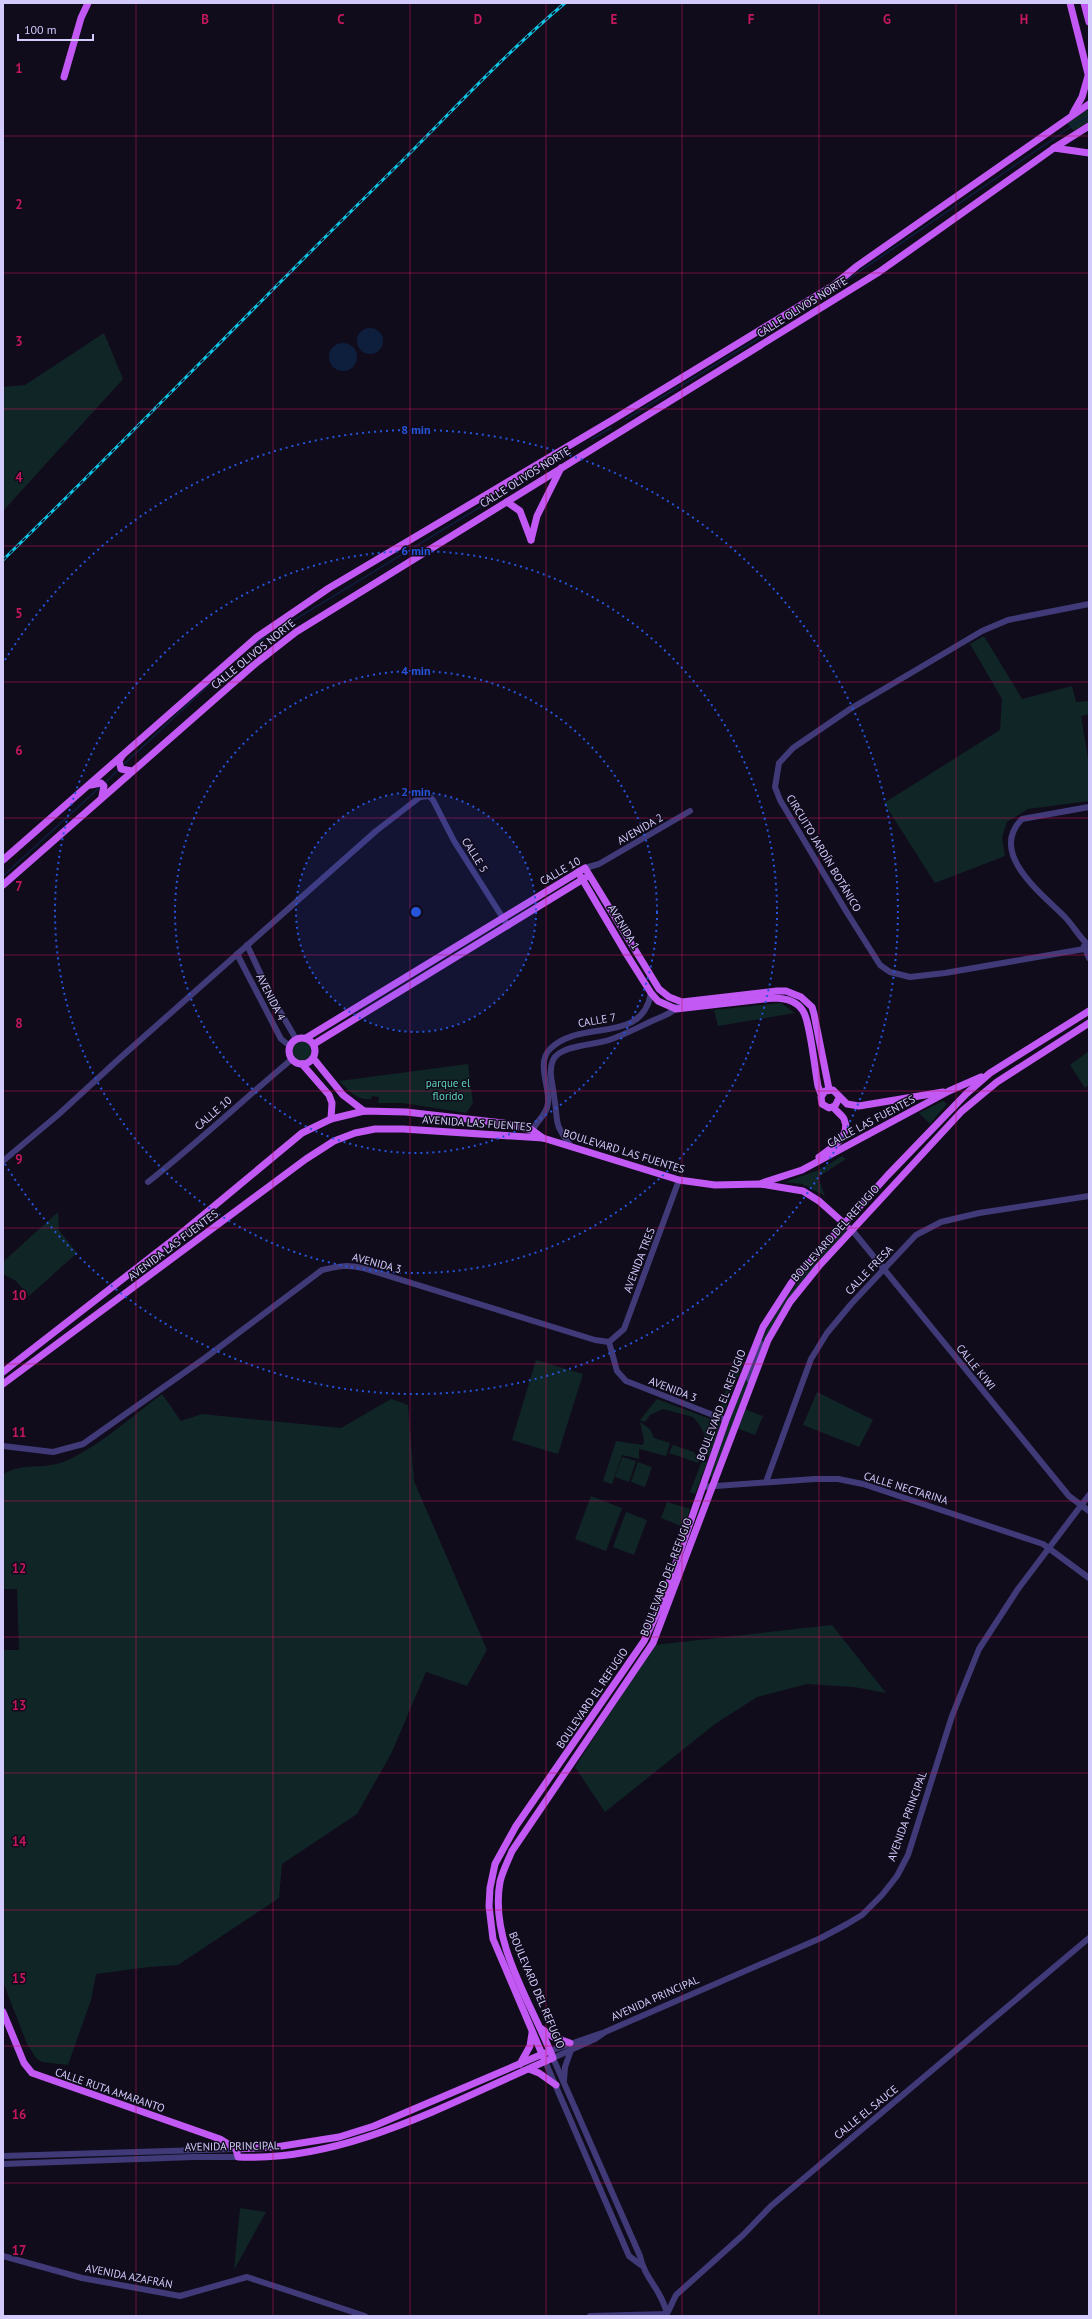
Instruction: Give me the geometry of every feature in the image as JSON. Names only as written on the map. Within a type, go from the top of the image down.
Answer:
[{"type":"main road","points":[[64,76],[81,18],[88,3]]},
{"type":"main road","points":[[1070,3],[1089,77],[1082,97],[1072,116]]},
{"type":"main road","points":[[1084,3],[1089,22]]},
{"type":"main road","name":"CALLE OLIVOS NORTE","points":[[3,860],[257,637],[329,588],[628,411],[834,285],[857,266],[1089,104]]},
{"type":"main road","name":"CALLE OLIVOS NORTE","points":[[3,885],[130,771],[255,664],[296,632],[507,502],[562,466],[883,269],[1054,148],[1089,126]]},
{"type":"main road","points":[[1054,148],[1071,149],[1089,153]]},
{"type":"main road","points":[[507,502],[520,511],[531,540],[537,516],[562,466]]},
{"type":"main road","points":[[120,758],[122,769],[130,771]]},
{"type":"main road","points":[[87,786],[94,783],[101,783],[104,786],[102,796]]},
{"type":"main road","name":"CALLE 10","points":[[306,1038],[585,868]]},
{"type":"main road","name":"AVENIDA 1","points":[[585,868],[659,989],[669,997],[679,1001]]},
{"type":"main road","name":"AVENIDA 1","points":[[578,872],[651,993]]},
{"type":"main road","name":"CALLE 10","points":[[314,1044],[508,926],[590,874]]},
{"type":"main road","points":[[679,1001],[786,991],[806,1000],[814,1014],[829,1089]]},
{"type":"main road","points":[[651,993],[658,1001],[676,1009]]},
{"type":"main road","name":"CALLE 7","points":[[676,1009],[781,998],[794,1003],[806,1016],[818,1086],[821,1094]]},
{"type":"main road","name":"BOULEVARD DEL REFUGIO","points":[[844,1223],[917,1144],[966,1094],[990,1073],[1089,1011]]},
{"type":"main road","name":"BOULEVARD DEL REFUGIO","points":[[552,2054],[504,1943],[498,1911],[500,1881],[512,1851],[653,1643],[768,1340],[790,1302],[819,1266],[962,1111],[997,1082],[1089,1023]]},
{"type":"main road","points":[[302,1064],[313,1058],[316,1052],[314,1044],[306,1038],[296,1039],[290,1046],[289,1050],[292,1059],[302,1064],[329,1095],[332,1103],[331,1119]]},
{"type":"main road","points":[[313,1058],[343,1095],[364,1111]]},
{"type":"main road","name":"CALLE LAS FUENTES","points":[[760,1184],[802,1170],[950,1092],[990,1073]]},
{"type":"main road","points":[[829,1089],[821,1094],[822,1104],[826,1107],[833,1107],[838,1103],[839,1098]]},
{"type":"main road","points":[[829,1089],[835,1091],[839,1098],[847,1104],[859,1106],[950,1092]]},
{"type":"main road","points":[[802,1170],[839,1142],[844,1134],[845,1124],[843,1118],[833,1107]]},
{"type":"main road","name":"AVENIDA LAS FUENTES","points":[[3,1372],[178,1236],[302,1133],[331,1119],[364,1111],[406,1112],[503,1123],[532,1130],[543,1138]]},
{"type":"main road","name":"AVENIDA LAS FUENTES","points":[[3,1384],[306,1159],[334,1141],[355,1133],[375,1129],[403,1129],[543,1138]]},
{"type":"main road","name":"BOULEVARD LAS FUENTES","points":[[543,1138],[679,1180],[715,1185],[760,1184],[804,1191],[819,1201],[852,1230]]},
{"type":"main road","points":[[901,1176],[918,1147],[917,1144]]},
{"type":"main road","name":"BOULEVARD EL REFUGIO","points":[[543,2058],[493,1939],[489,1906],[490,1888],[495,1864],[516,1826],[644,1641],[663,1600],[726,1420],[758,1339],[786,1290],[844,1223]]},
{"type":"main road","name":"CALLE RUTA AMARANTO","points":[[3,2012],[24,2063],[32,2073],[220,2139],[236,2149]]},
{"type":"main road","points":[[540,2028],[553,2037],[571,2046]]},
{"type":"main road","points":[[520,2064],[530,2046],[532,2033]]},
{"type":"main road","name":"AVENIDA PRINCIPAL","points":[[236,2149],[276,2147],[339,2136],[374,2126],[520,2064],[552,2054]]},
{"type":"main road","name":"AVENIDA PRINCIPAL","points":[[238,2157],[258,2158],[286,2156],[339,2146],[374,2136],[529,2070],[543,2058]]},
{"type":"main road","points":[[529,2070],[539,2073],[556,2085]]},
{"type":"main road","points":[[442,2098],[445,2105]]},
{"type":"main road","points":[[236,2149],[238,2157]]},
{"type":"street","name":"CIRCUITO JARDÍN BOTÁNICO","points":[[1087,947],[910,977],[890,972],[880,965],[850,918],[784,807],[775,788],[775,778],[779,763],[793,748],[850,709],[982,631],[1008,620],[1089,604]]},
{"type":"street","name":"CALLE 5","points":[[247,945],[376,831],[415,800],[425,796],[433,800],[454,841],[508,926]]},
{"type":"street","points":[[1089,807],[1022,819],[1013,831],[1012,842],[1018,869],[1069,922],[1087,947],[1089,958]]},
{"type":"street","name":"AVENIDA 2","points":[[599,864],[690,811]]},
{"type":"street","name":"CALLE 10","points":[[585,868],[599,864]]},
{"type":"street","name":"CALLE 10","points":[[590,874],[599,864]]},
{"type":"street","points":[[3,1161],[59,1114],[247,945]]},
{"type":"street","name":"AVENIDA 4","points":[[247,945],[270,994],[296,1039]]},
{"type":"street","name":"AVENIDA 4","points":[[237,954],[277,1033],[285,1043],[290,1046]]},
{"type":"street","name":"CALLE 7","points":[[530,1138],[532,1130],[543,1117],[548,1103],[544,1072],[545,1058],[549,1050],[562,1041],[580,1034],[623,1027],[642,1016],[649,1006],[651,993]]},
{"type":"street","points":[[676,1009],[679,1001]]},
{"type":"street","name":"CALLE 7","points":[[571,1146],[558,1130],[556,1123],[556,1102],[551,1073],[553,1060],[559,1053],[573,1048],[607,1041],[676,1009]]},
{"type":"street","name":"CALLE 10","points":[[148,1182],[235,1110],[248,1095],[292,1059]]},
{"type":"street","name":"AVENIDA TRES","points":[[609,1342],[624,1329],[679,1180]]},
{"type":"street","name":"CALLE FRESA","points":[[766,1482],[811,1359],[832,1327],[916,1235],[934,1224],[979,1213],[1089,1196]]},
{"type":"street","name":"CALLE KIWI","points":[[852,1230],[1068,1496],[1089,1511]]},
{"type":"street","name":"AVENIDA 3","points":[[3,1446],[53,1452],[83,1444],[205,1358],[322,1270],[337,1266],[359,1267],[595,1340],[609,1342],[617,1371],[626,1381],[726,1420]]},
{"type":"street","points":[[751,1382],[749,1379],[761,1345],[758,1339]]},
{"type":"street","name":"AVENIDA 3","points":[[3,1442],[13,1446]]},
{"type":"street","name":"CALLE NECTARINA","points":[[702,1487],[766,1482],[838,1479],[863,1484],[1043,1544],[1089,1578]]},
{"type":"street","name":"AVENIDA PRINCIPAL","points":[[552,2054],[821,1938],[862,1915],[882,1895],[897,1876],[908,1855],[952,1716],[979,1649],[995,1622],[1089,1495]]},
{"type":"street","name":"CALLE EL SAUCE","points":[[667,2314],[676,2295],[810,2172],[1089,1938]]},
{"type":"street","points":[[564,2081],[565,2067],[571,2046]]},
{"type":"street","name":"BOULEVARD DEL REFUGIO","points":[[552,2054],[640,2256],[641,2265]]},
{"type":"street","name":"BOULEVARD DEL REFUGIO","points":[[543,2058],[630,2256],[641,2265],[662,2297],[667,2314]]},
{"type":"street","name":"AVENIDA PRINCIPAL","points":[[3,2156],[236,2149]]},
{"type":"street","name":"AVENIDA PRINCIPAL","points":[[3,2164],[192,2157],[238,2157]]},
{"type":"street","name":"AVENIDA AZAFRÁN","points":[[3,2256],[90,2279],[180,2296],[247,2277],[365,2316]]},
{"type":"street","points":[[662,2297],[671,2298],[676,2295]]},
{"type":"street","points":[[590,2316],[667,2314]]},
{"type":"green space","points":[[1089,109],[1089,122],[1074,131],[1067,123]]},
{"type":"green space","points":[[104,333],[123,379],[3,511],[3,387],[25,385]]},
{"type":"green space","points":[[984,636],[1022,699],[1072,686],[1076,702],[1089,701],[1089,714],[1081,716],[1089,764],[1089,801],[1028,809],[1007,822],[1002,837],[1005,856],[935,883],[884,803],[1000,730],[1002,699],[970,644]]},
{"type":"green space","points":[[781,1003],[795,1013],[718,1026],[714,1010]]},
{"type":"green space","points":[[302,1041],[309,1044],[312,1051],[309,1058],[302,1061],[295,1058],[292,1051],[295,1044]]},
{"type":"green space","points":[[1089,1051],[1089,1085],[1085,1088],[1070,1065]]},
{"type":"green space","name":"parque el florido","points":[[468,1064],[473,1103],[466,1113],[403,1103],[378,1103],[379,1097],[372,1096],[371,1099],[366,1099],[357,1097],[339,1081]]},
{"type":"green space","points":[[943,1101],[947,1104],[930,1124],[919,1113]]},
{"type":"green space","points":[[842,1156],[846,1159],[818,1177],[825,1196],[802,1184],[785,1182],[819,1170]]},
{"type":"green space","points":[[58,1212],[59,1230],[77,1253],[29,1296],[16,1281],[3,1274],[3,1262]]},
{"type":"green space","points":[[845,1227],[848,1229],[815,1266],[781,1311],[714,1478],[708,1475],[760,1342],[778,1310],[798,1282]]},
{"type":"green space","points":[[740,1358],[745,1358],[726,1408],[720,1409],[723,1397]]},
{"type":"green space","points":[[536,1360],[583,1374],[558,1454],[512,1440]]},
{"type":"green space","points":[[817,1392],[873,1420],[859,1447],[803,1425]]},
{"type":"green space","points":[[162,1394],[181,1421],[202,1414],[341,1428],[391,1399],[408,1405],[414,1481],[487,1650],[467,1686],[426,1672],[391,1754],[357,1814],[282,1864],[279,1898],[178,1965],[96,1974],[91,2000],[68,2065],[42,2062],[36,2058],[27,2044],[3,1982],[3,1650],[19,1650],[17,1589],[3,1589],[3,1474],[19,1468],[48,1466],[75,1457],[100,1441]]},
{"type":"green space","points":[[657,1399],[721,1423],[709,1457],[703,1449],[710,1446],[699,1424],[693,1417],[663,1409],[650,1415],[645,1422],[640,1420]]},
{"type":"green space","points":[[744,1409],[763,1416],[755,1435],[736,1428]]},
{"type":"green space","points":[[640,1422],[650,1429],[654,1438],[670,1443],[666,1456],[639,1449],[639,1459],[622,1455],[612,1484],[603,1481],[616,1441],[643,1445],[644,1440]]},
{"type":"green space","points":[[673,1445],[694,1452],[699,1460],[698,1463],[669,1453]]},
{"type":"green space","points":[[622,1457],[636,1461],[629,1482],[615,1477]]},
{"type":"green space","points":[[702,1461],[707,1462],[695,1494],[690,1492]]},
{"type":"green space","points":[[638,1462],[652,1467],[645,1487],[631,1482]]},
{"type":"green space","points":[[591,1496],[622,1508],[606,1551],[575,1539]]},
{"type":"green space","points":[[667,1502],[690,1509],[684,1527],[661,1518]]},
{"type":"green space","points":[[626,1512],[647,1520],[634,1555],[613,1547]]},
{"type":"green space","points":[[832,1625],[886,1693],[854,1687],[807,1684],[757,1697],[715,1724],[605,1812],[575,1767],[654,1645]]},
{"type":"green space","points":[[240,2208],[266,2212],[234,2270]]},
{"type":"water","points":[[370,328],[379,332],[383,341],[379,350],[370,354],[361,350],[357,341],[361,332]]},
{"type":"water","points":[[343,343],[353,347],[357,357],[353,367],[343,371],[333,367],[329,357],[333,347]]},
{"type":"waterway","points":[[790,319],[1078,122],[1089,117]]},
{"type":"waterway","points":[[626,419],[769,332]]},
{"type":"waterway","points":[[592,439],[611,428]]},
{"type":"waterway","points":[[253,645],[569,453]]},
{"type":"waterway","points":[[122,766],[226,669]]},
{"type":"waterway","points":[[105,783],[119,769]]},
{"type":"waterway","points":[[3,876],[100,787]]},
{"type":"railway","points":[[3,560],[482,80],[565,3]]}]
